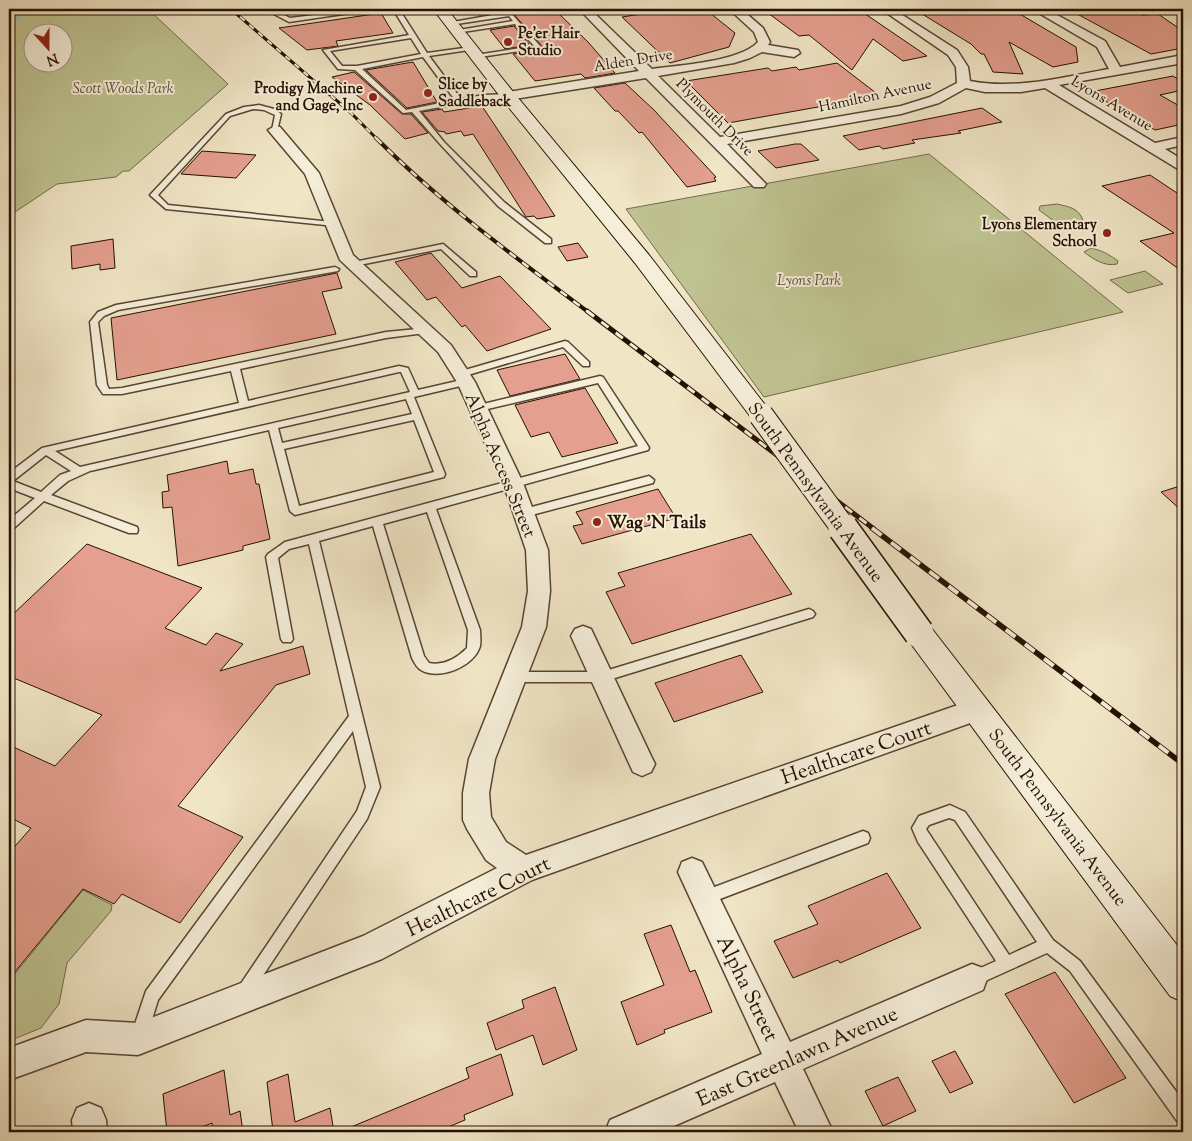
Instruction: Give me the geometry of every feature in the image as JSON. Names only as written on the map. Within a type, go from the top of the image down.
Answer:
[{"type":"main road","name":"South Pennsylvania Avenue","points":[[440,9],[473,53],[642,259],[761,415],[919,633],[1183,983]]},
{"type":"street","name":"Plymouth Drive","points":[[584,9],[759,184]]},
{"type":"street","points":[[734,9],[760,30],[764,42],[761,48],[794,53]]},
{"type":"street","points":[[886,9],[952,53],[962,67],[964,84],[1006,89],[1048,84],[1183,59]]},
{"type":"street","points":[[1038,9],[1101,44],[1106,50],[1111,66],[1118,71]]},
{"type":"street","name":"Alden Drive","points":[[508,96],[734,60],[761,48]]},
{"type":"street","name":"Hamilton Avenue","points":[[718,142],[905,108],[941,98],[964,84]]},
{"type":"street","name":"Lyons Avenue","points":[[1048,84],[1183,166]]},
{"type":"street","name":"Alpha Access Street","points":[[274,130],[312,173],[346,257],[344,266],[446,349],[464,378],[513,483],[537,550],[539,591],[534,627],[482,759],[476,793],[477,820],[496,851],[524,869]]},
{"type":"street","points":[[1153,148],[1183,141]]},
{"type":"street","points":[[583,636],[642,764]]},
{"type":"street","name":"Healthcare Court","points":[[9,1064],[86,1036],[138,1039],[371,948],[524,869],[978,709]]},
{"type":"street","name":"Alpha Street","points":[[698,885],[816,1132]]},
{"type":"street","name":"East Greenlawn Avenue","points":[[622,1132],[972,979]]},
{"type":"lane","points":[[273,10],[298,9]]},
{"type":"lane","points":[[273,10],[289,20],[374,9]]},
{"type":"lane","points":[[396,9],[424,55],[458,101]]},
{"type":"lane","points":[[413,36],[326,50],[340,68],[357,68],[424,55],[538,48],[510,14],[453,27]]},
{"type":"lane","points":[[453,27],[516,22]]},
{"type":"lane","points":[[357,68],[405,112],[458,101],[508,96]]},
{"type":"lane","points":[[274,130],[278,114],[271,108],[257,106],[240,109],[228,115],[154,195],[166,207],[332,224]]},
{"type":"lane","points":[[414,110],[442,143],[501,204],[548,241]]},
{"type":"lane","points":[[425,330],[386,334],[122,391],[106,392],[102,385],[94,322],[101,314],[116,308],[443,246],[473,274]]},
{"type":"lane","points":[[9,526],[64,478],[79,471],[412,394],[565,344],[586,364]]},
{"type":"lane","points":[[235,366],[244,405]]},
{"type":"lane","points":[[9,479],[27,462],[46,450],[399,369],[405,370],[417,416],[440,474],[295,511],[273,426]]},
{"type":"lane","points":[[287,639],[272,557],[285,546],[644,448],[600,379],[478,408]]},
{"type":"lane","points":[[279,447],[417,416]]},
{"type":"lane","points":[[46,450],[79,471]]},
{"type":"lane","points":[[524,513],[649,480]]},
{"type":"lane","points":[[9,484],[133,530]]},
{"type":"lane","points":[[377,521],[418,658],[425,667],[434,670],[466,657],[474,646],[474,630],[430,506]]},
{"type":"lane","points":[[236,1002],[362,815],[373,787],[314,538]]},
{"type":"lane","points":[[513,677],[602,677],[809,614]]},
{"type":"lane","points":[[138,1039],[151,996],[356,717]]},
{"type":"lane","points":[[1006,964],[923,836],[919,828],[924,820],[950,811],[960,816],[1048,945],[1074,966],[1183,1115]]},
{"type":"lane","points":[[698,885],[863,838]]},
{"type":"lane","points":[[972,979],[1048,945]]},
{"type":"green space","name":"Scott Woods Park","points":[[9,9],[148,9],[228,84],[129,171],[123,171],[116,177],[57,184],[9,216]]},
{"type":"green space","name":"Lyons Park","points":[[929,154],[1123,312],[764,397],[626,209]]},
{"type":"green space","points":[[1057,204],[1076,210],[1083,220],[1058,224],[1039,210],[1040,206]]},
{"type":"green space","points":[[1091,248],[1102,251],[1112,257],[1118,261],[1117,264],[1113,265],[1095,260],[1084,252]]},
{"type":"green space","points":[[1145,271],[1163,284],[1128,293],[1110,280]]},
{"type":"green space","points":[[83,890],[112,905],[111,911],[67,963],[59,1004],[41,1028],[9,1041],[9,981]]},
{"type":"building","points":[[474,9],[554,9],[588,42],[615,73],[585,78],[581,74],[535,81],[513,54],[540,50],[541,45],[511,11],[479,15]]},
{"type":"building","points":[[673,9],[705,9],[735,33],[729,47],[670,63],[622,17]]},
{"type":"building","points":[[796,9],[803,14],[832,9],[842,12],[858,9],[927,56],[903,61],[873,39],[852,70],[809,35],[799,36],[768,13]]},
{"type":"building","points":[[914,9],[990,9],[996,12],[1013,10],[1076,47],[1078,62],[1053,67],[1009,42],[1023,74],[993,72],[984,54],[981,54],[971,44]]},
{"type":"building","points":[[1068,9],[1134,9],[1142,15],[1158,14],[1183,31],[1183,48],[1151,54]]},
{"type":"building","points":[[381,13],[393,33],[336,41],[338,46],[307,50],[279,28]]},
{"type":"building","points":[[514,26],[530,45],[505,49],[490,30]]},
{"type":"building","points":[[413,62],[437,102],[407,108],[366,70]]},
{"type":"building","points":[[837,63],[880,96],[728,123],[686,81],[768,68],[772,71],[796,67],[799,70]]},
{"type":"building","points":[[354,72],[402,114],[411,114],[428,133],[405,139],[370,105],[332,77]]},
{"type":"building","points":[[1173,76],[1183,82],[1183,90],[1160,95],[1183,108],[1183,124],[1155,130],[1090,92]]},
{"type":"building","points":[[625,83],[654,110],[716,177],[714,178],[716,181],[687,187],[642,132],[639,133],[618,111],[615,111],[594,88]]},
{"type":"building","points":[[482,106],[555,216],[537,219],[534,216],[526,217],[473,134],[464,136],[461,131],[446,134],[445,132],[438,131],[422,112],[442,109],[444,112]]},
{"type":"building","points":[[982,108],[1002,122],[958,131],[961,133],[912,140],[915,143],[883,149],[879,146],[859,150],[843,136]]},
{"type":"building","points":[[801,144],[819,160],[776,168],[758,151]]},
{"type":"building","points":[[202,151],[256,155],[236,178],[181,174]]},
{"type":"building","points":[[1150,175],[1183,197],[1183,272],[1140,241],[1174,233],[1102,186]]},
{"type":"building","points":[[113,239],[115,268],[100,270],[100,264],[72,269],[71,246]]},
{"type":"building","points":[[578,243],[588,257],[567,261],[558,247]]},
{"type":"building","points":[[431,253],[462,288],[500,276],[551,329],[487,351],[465,325],[462,327],[436,297],[427,300],[395,262]]},
{"type":"building","points":[[337,273],[342,288],[322,292],[336,334],[117,380],[111,318]]},
{"type":"building","points":[[565,354],[580,379],[510,396],[497,370]]},
{"type":"building","points":[[585,388],[618,443],[562,457],[549,432],[531,437],[515,405]]},
{"type":"building","points":[[227,461],[229,474],[253,469],[256,484],[259,484],[270,539],[243,546],[243,550],[178,566],[172,507],[163,508],[162,492],[169,491],[167,475]]},
{"type":"building","points":[[1183,485],[1183,512],[1161,492]]},
{"type":"building","points":[[658,489],[676,518],[582,544],[573,526],[583,524],[576,512]]},
{"type":"building","points":[[751,534],[792,594],[632,644],[606,592],[625,586],[618,573]]},
{"type":"building","points":[[87,544],[202,588],[165,628],[206,645],[216,633],[243,644],[220,671],[303,646],[310,674],[276,685],[178,806],[243,837],[180,923],[122,894],[114,904],[83,889],[9,979],[9,853],[31,828],[9,817],[9,745],[55,766],[102,715],[9,676],[9,618]]},
{"type":"building","points":[[741,655],[763,692],[674,722],[655,683]]},
{"type":"building","points":[[887,873],[921,928],[840,963],[838,960],[793,978],[774,941],[818,924],[808,906]]},
{"type":"building","points":[[671,925],[690,972],[695,970],[712,1012],[664,1030],[665,1033],[637,1045],[621,1002],[664,985],[644,934]]},
{"type":"building","points":[[1055,972],[1126,1078],[1074,1103],[1005,994]]},
{"type":"building","points":[[555,987],[577,1050],[543,1065],[533,1035],[496,1050],[487,1023],[524,1008],[522,1000]]},
{"type":"building","points":[[955,1051],[973,1083],[950,1093],[932,1061]]},
{"type":"building","points":[[501,1054],[513,1095],[464,1115],[465,1120],[436,1132],[339,1132],[469,1078],[466,1068]]},
{"type":"building","points":[[224,1070],[230,1115],[240,1111],[243,1132],[213,1132],[212,1123],[190,1132],[167,1132],[163,1094]]},
{"type":"building","points":[[288,1074],[295,1122],[330,1108],[334,1132],[271,1132],[273,1131],[267,1082]]},
{"type":"building","points":[[898,1077],[916,1111],[883,1126],[865,1091]]},
{"type":"waterway","points":[[9,17],[22,9]]},
{"type":"railway","points":[[231,9],[351,113],[376,138]]},
{"type":"railway","points":[[376,138],[452,207],[588,312]]},
{"type":"railway","points":[[587,311],[874,529]]},
{"type":"railway","points":[[872,528],[1183,764]]},
{"type":"place","name":"Pe'er Hair Studio","points":[[508,42]]},
{"type":"place","name":"Slice by Saddleback","points":[[428,93]]},
{"type":"place","name":"Prodigy Machine and Gage, Inc","points":[[373,97]]},
{"type":"place","name":"Lyons Elementary School","points":[[1107,233]]},
{"type":"place","name":"Wag 'N Tails","points":[[597,522]]}]
